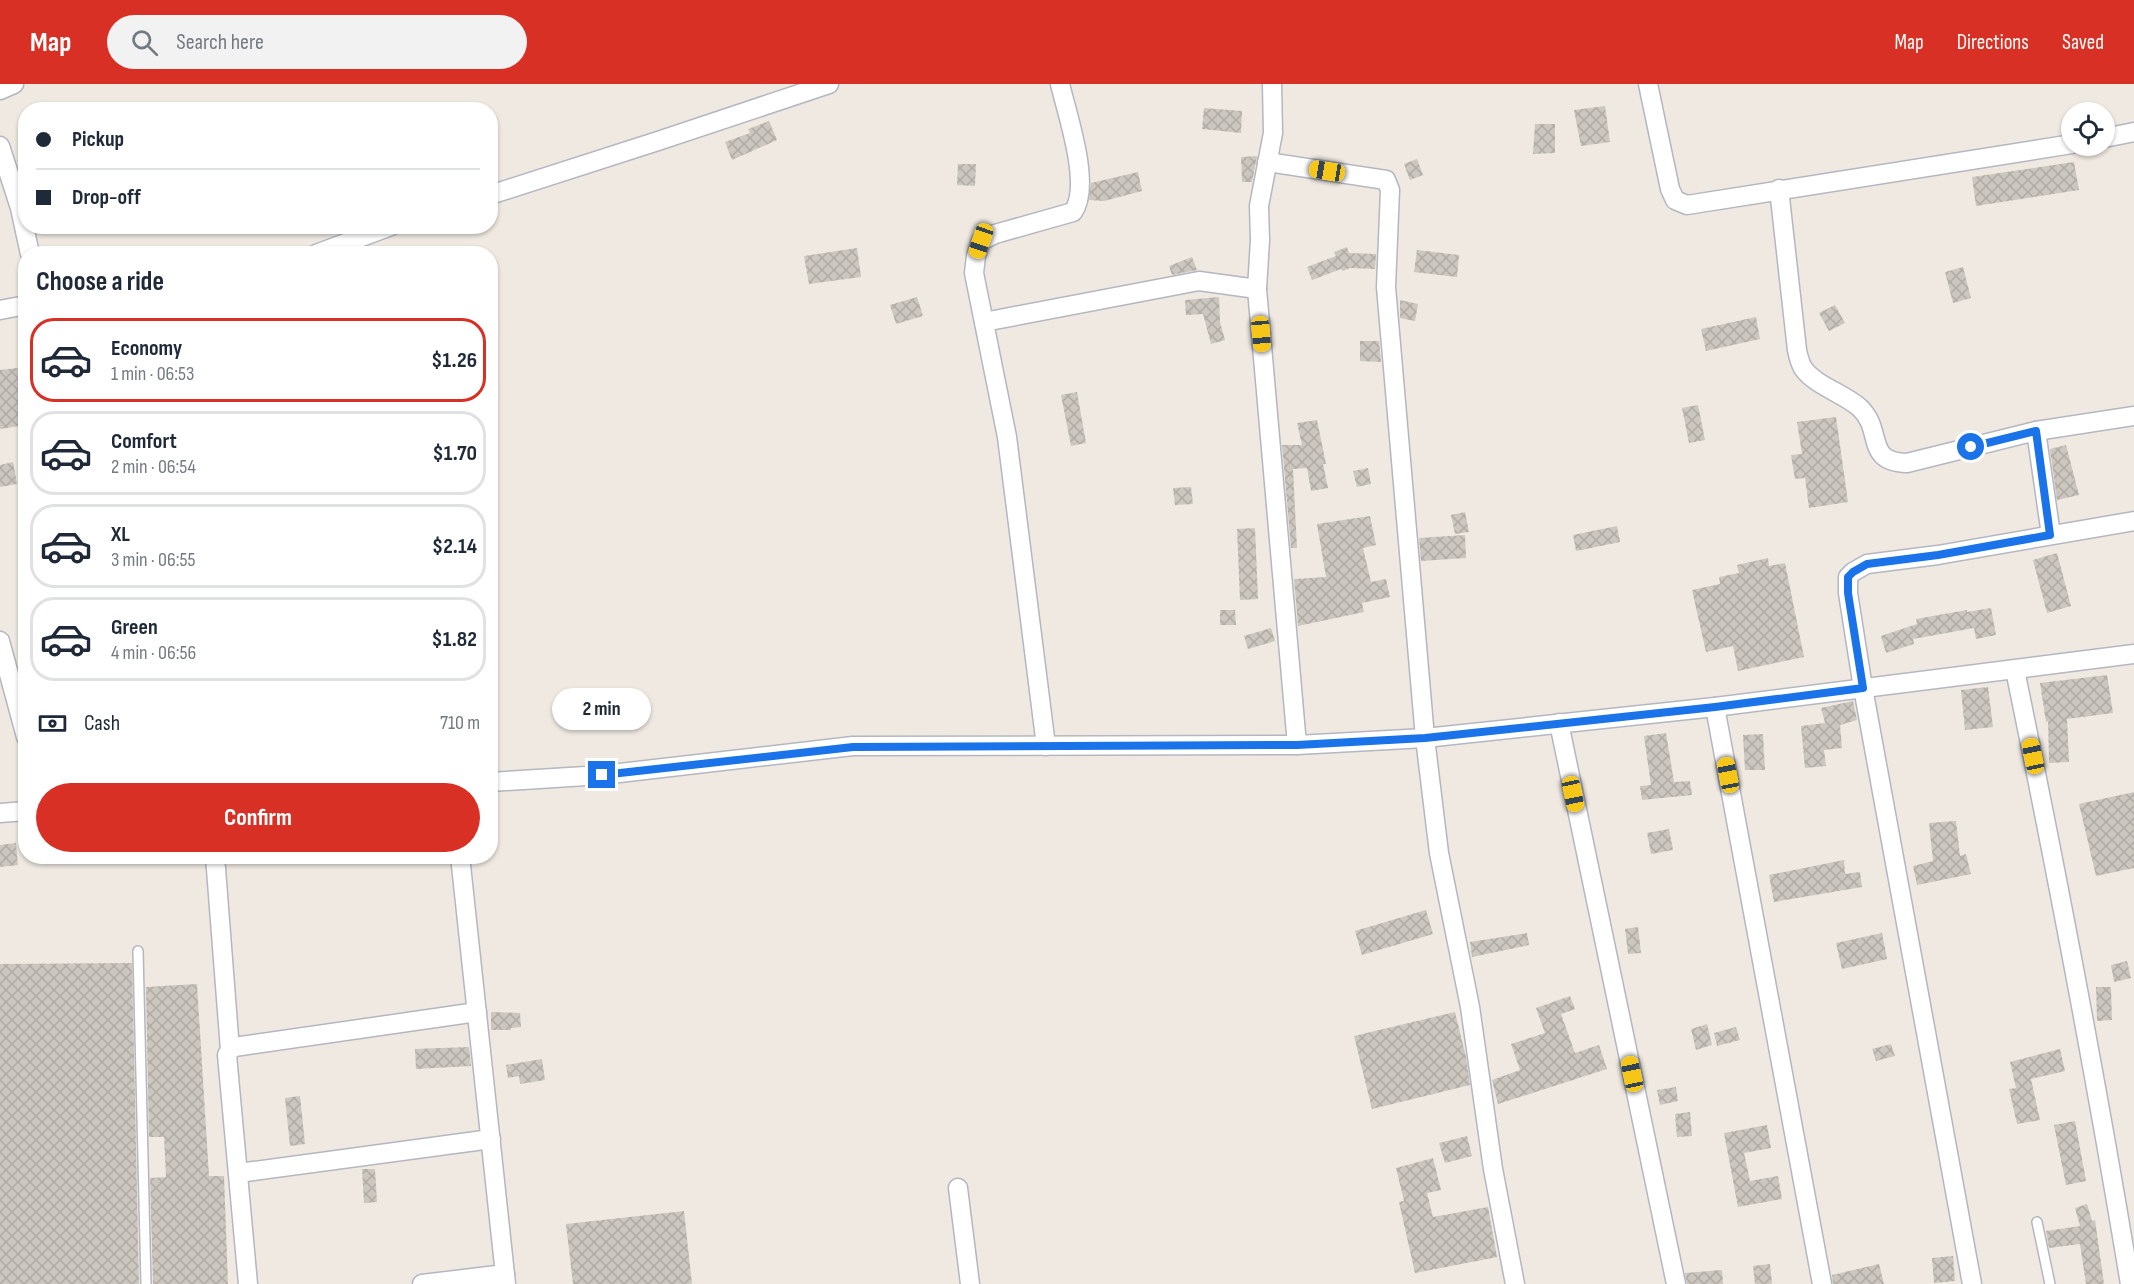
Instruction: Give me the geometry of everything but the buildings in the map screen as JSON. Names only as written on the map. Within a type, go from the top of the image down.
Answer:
[{"type":"street","points":[[0,90],[14,84]]},
{"type":"street","points":[[498,192],[829,84]]},
{"type":"street","points":[[1046,746],[1007,437],[974,273],[981,241],[995,234],[1073,212],[1080,198],[1079,166],[1060,84]]},
{"type":"street","points":[[1272,84],[1273,133],[1259,206],[1260,240],[1257,288],[1297,745]]},
{"type":"street","points":[[1648,84],[1670,189],[1676,200],[1687,205],[2061,146]]},
{"type":"street","points":[[2115,136],[2134,132]]},
{"type":"street","points":[[1,155],[18,202]]},
{"type":"street","points":[[1267,162],[1386,180],[1390,190],[1386,287],[1425,738],[1439,853],[1470,1007],[1493,1169],[1515,1284]]},
{"type":"street","points":[[1779,189],[1797,350],[1803,368],[1816,380],[1860,408],[1871,422],[1878,451],[1885,459],[1893,462],[1906,462],[2036,431],[2134,416]]},
{"type":"street","points":[[337,246],[370,234]]},
{"type":"street","points":[[984,322],[1198,281],[1257,288]]},
{"type":"street","points":[[0,310],[18,307]]},
{"type":"street","points":[[2036,431],[2050,535]]},
{"type":"street","points":[[1972,1284],[1863,688],[1848,593],[1848,577],[1867,564],[1938,555],[2134,521]]},
{"type":"street","points":[[0,641],[18,707]]},
{"type":"street","points":[[498,782],[602,775],[853,747],[1297,745],[1425,738],[1715,707],[2134,654]]},
{"type":"street","points":[[2015,670],[2044,808],[2101,1108],[2130,1284]]},
{"type":"street","points":[[1715,707],[1822,1284]]},
{"type":"street","points":[[1559,723],[1677,1284]]},
{"type":"street","points":[[0,813],[18,812]]},
{"type":"street","points":[[216,864],[230,1050]]},
{"type":"street","points":[[422,1284],[506,1279],[461,864]]},
{"type":"street","points":[[248,1284],[227,1055],[230,1050],[234,1047],[477,1012]]},
{"type":"street","points":[[238,1173],[491,1139]]},
{"type":"street","points":[[958,1188],[970,1284]]},
{"type":"lane","points":[[138,951],[146,1284]]},
{"type":"lane","points":[[2037,1222],[2050,1284]]},
{"type":"route","points":[[602,775],[853,747],[1297,745],[1425,738],[1715,707],[1863,688],[1848,593],[1848,577],[1853,572],[1867,564],[1938,555],[2050,535],[2036,431],[1971,447]]}]
